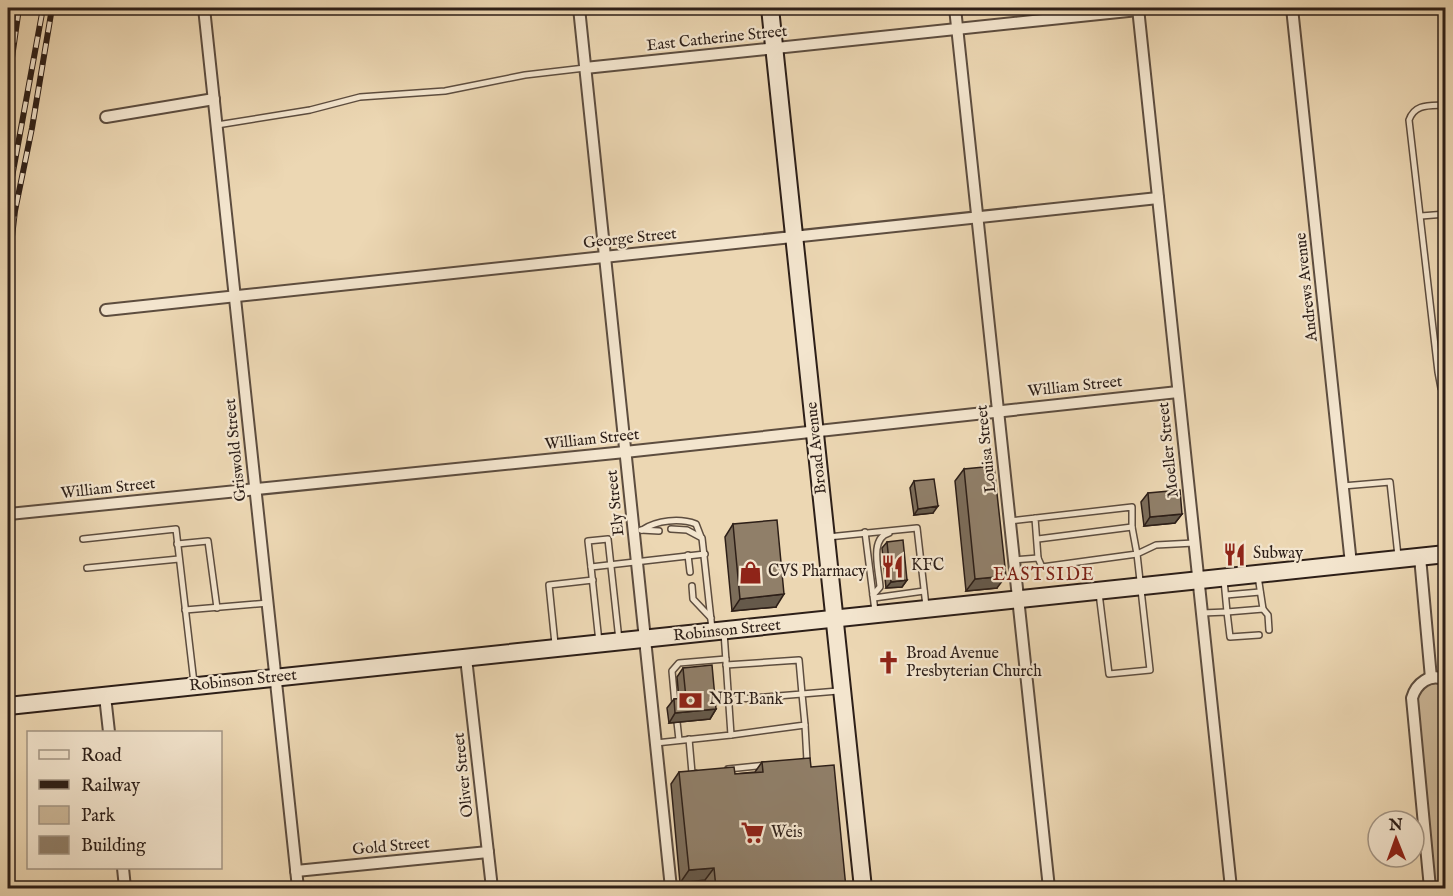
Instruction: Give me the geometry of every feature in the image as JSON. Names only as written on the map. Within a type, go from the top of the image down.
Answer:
[{"type":"street","name":"Griswold Street","points":[[204,8],[298,888]]},
{"type":"street","name":"Ely Street","points":[[579,8],[625,452],[638,531],[637,560],[671,888]]},
{"type":"street","name":"Broad Avenue","points":[[770,8],[863,888]]},
{"type":"street","name":"Louisa Street","points":[[955,8],[1049,888]]},
{"type":"street","name":"Andrews Avenue","points":[[1292,8],[1351,564]]},
{"type":"street","points":[[1444,8],[1446,22]]},
{"type":"street","name":"East Catherine Street","points":[[585,68],[1138,9]]},
{"type":"street","name":"Moeller Street","points":[[1138,9],[1231,888]]},
{"type":"street","points":[[106,117],[214,99]]},
{"type":"street","name":"George Street","points":[[106,310],[1158,198]]},
{"type":"street","name":"William Street","points":[[9,514],[625,452],[1178,392]]},
{"type":"street","name":"Robinson Street","points":[[8,706],[619,642],[716,627],[836,619],[1199,580],[1225,586],[1258,574],[1446,554]]},
{"type":"street","points":[[1420,557],[1431,678]]},
{"type":"street","name":"Oliver Street","points":[[466,658],[492,888]]},
{"type":"street","points":[[1430,888],[1412,699],[1415,688],[1426,679],[1446,680]]},
{"type":"street","points":[[105,696],[109,731]]},
{"type":"street","name":"Gold Street","points":[[296,871],[488,852]]},
{"type":"street","points":[[123,869],[125,888]]},
{"type":"lane","points":[[217,125],[310,110],[360,97],[445,91],[525,75],[585,68]]},
{"type":"lane","points":[[1446,105],[1414,109],[1409,120],[1438,372],[1441,388],[1446,393]]},
{"type":"lane","points":[[1421,216],[1446,214]]},
{"type":"lane","points":[[1343,486],[1390,482],[1398,560]]},
{"type":"lane","points":[[1010,520],[1132,507],[1132,527],[1150,670],[1109,674],[1099,591]]},
{"type":"lane","points":[[1035,518],[1038,558],[1042,567],[1137,554],[1156,545],[1194,543]]},
{"type":"lane","points":[[638,531],[651,524],[685,520],[696,524],[702,538],[716,627],[726,662],[731,735]]},
{"type":"lane","points":[[1038,539],[1132,527]]},
{"type":"lane","points":[[827,537],[916,528],[926,609]]},
{"type":"lane","points":[[83,539],[176,529],[194,686]]},
{"type":"lane","points":[[874,596],[880,587],[878,539],[883,534],[905,529]]},
{"type":"lane","points":[[671,530],[687,530],[702,538]]},
{"type":"lane","points":[[638,531],[659,531]]},
{"type":"lane","points":[[865,532],[876,615]]},
{"type":"lane","points":[[599,644],[588,541],[608,539],[619,642]]},
{"type":"lane","points":[[177,544],[208,541],[217,608]]},
{"type":"lane","points":[[591,567],[705,554]]},
{"type":"lane","points":[[688,555],[690,572]]},
{"type":"lane","points":[[1014,560],[1038,558]]},
{"type":"lane","points":[[87,568],[179,559]]},
{"type":"lane","points":[[1258,574],[1263,609],[1268,615],[1269,630]]},
{"type":"lane","points":[[556,649],[549,585],[592,580]]},
{"type":"lane","points":[[692,586],[693,599],[716,627]]},
{"type":"lane","points":[[1259,635],[1230,637],[1225,586],[1260,592]]},
{"type":"lane","points":[[874,596],[924,591]]},
{"type":"lane","points":[[185,610],[267,603]]},
{"type":"lane","points":[[1202,613],[1263,609]]},
{"type":"lane","points":[[675,708],[672,671],[679,663],[799,660],[807,761],[796,762]]},
{"type":"lane","points":[[728,700],[843,690]]},
{"type":"lane","points":[[677,722],[679,740]]},
{"type":"lane","points":[[656,742],[805,725]]},
{"type":"lane","points":[[689,739],[692,773],[703,772]]},
{"type":"lane","points":[[726,770],[772,765]]},
{"type":"green space","points":[[1426,679],[1445,680],[1445,888],[1431,888],[1415,688]]},
{"type":"building","points":[[994,466],[1006,576],[975,579],[964,469]]},
{"type":"building","points":[[934,479],[938,506],[918,509],[914,481]]},
{"type":"building","points":[[1180,490],[1182,514],[1150,517],[1148,493]]},
{"type":"building","name":"CVS Pharmacy","points":[[777,520],[784,594],[740,599],[733,524]]},
{"type":"building","points":[[903,540],[907,580],[891,582],[887,542]]},
{"type":"building","points":[[712,665],[716,709],[675,713],[674,699],[686,698],[683,668]]},
{"type":"building","name":"Weis","points":[[810,758],[811,767],[834,765],[846,888],[716,888],[714,868],[689,870],[679,772],[734,767],[735,774],[763,772],[762,762]]},
{"type":"railway","points":[[8,86],[19,8]]},
{"type":"railway","points":[[8,199],[43,8]]},
{"type":"railway","points":[[8,271],[15,211],[32,128],[52,8]]},
{"type":"place","name":"Subway","points":[[1235,554]]},
{"type":"place","name":"KFC","points":[[893,566]]},
{"type":"place","name":"CVS Pharmacy","points":[[750,572]]},
{"type":"place","name":"Broad Avenue Presbyterian Church","points":[[888,663]]},
{"type":"place","name":"NBT Bank","points":[[691,700]]},
{"type":"place","name":"Weis","points":[[753,833]]},
{"type":"district","name":"EASTSIDE","points":[[1044,575]]}]
